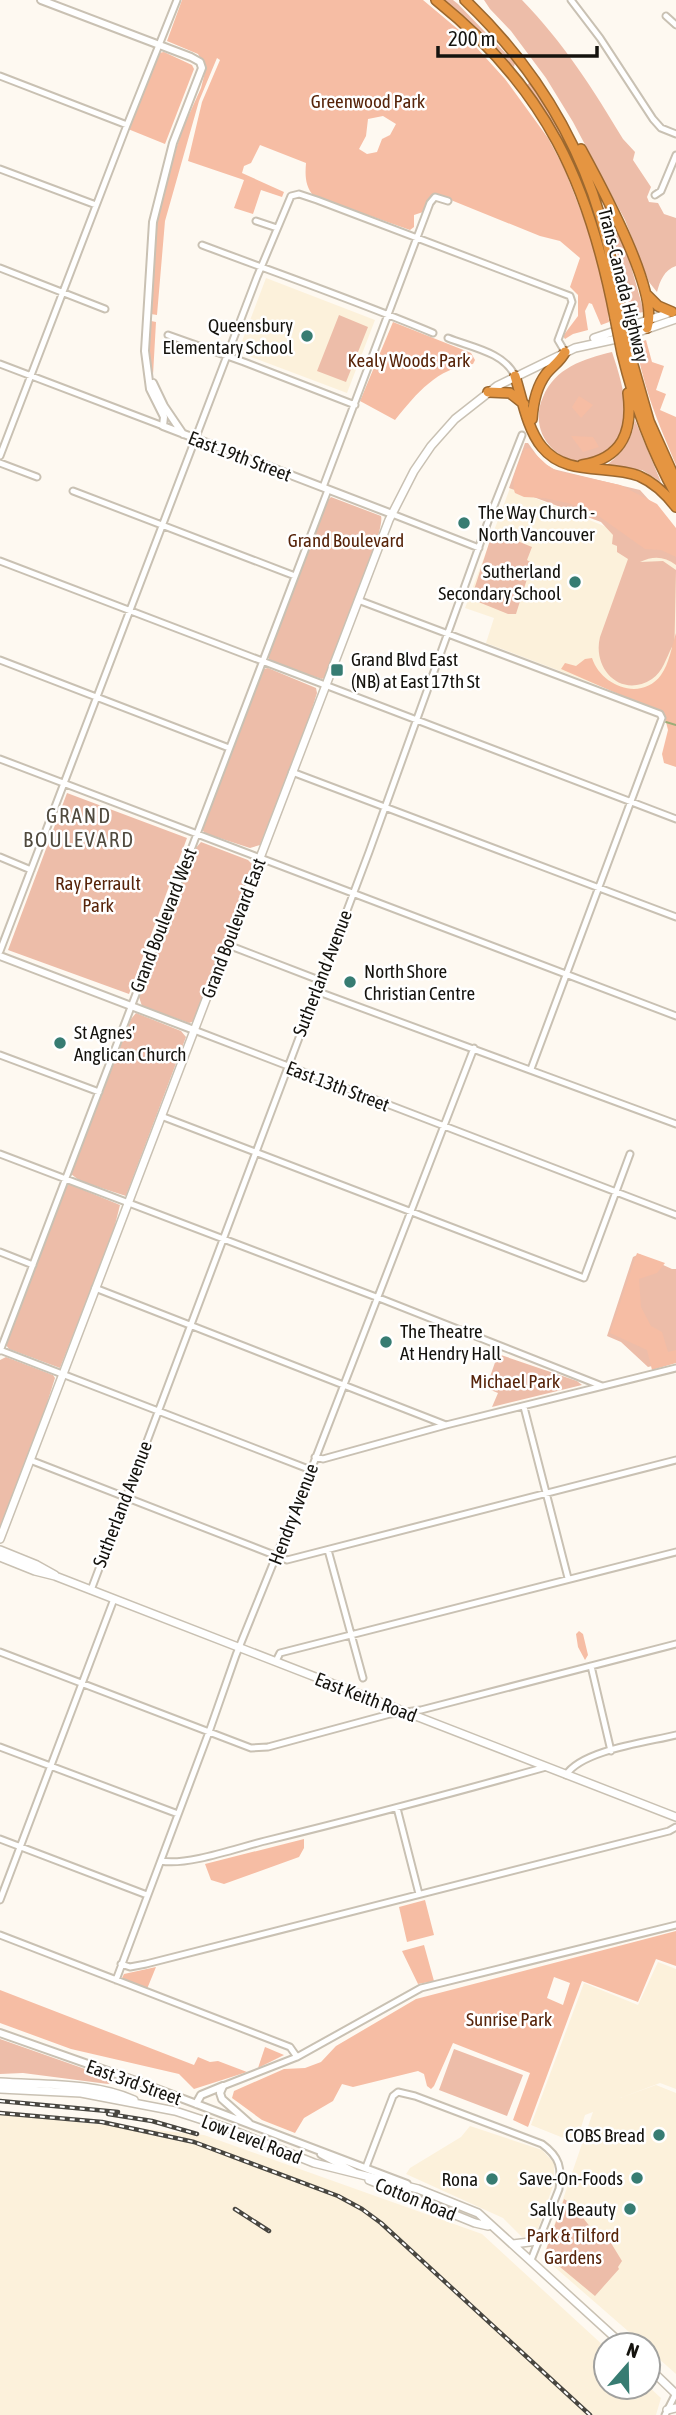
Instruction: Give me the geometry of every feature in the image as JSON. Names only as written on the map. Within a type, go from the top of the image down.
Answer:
[{"type":"highway","name":"Trans-Canada Highway","points":[[436,0],[467,26],[506,66],[556,139],[578,184],[593,222],[604,262],[642,424],[676,495]]},
{"type":"highway","name":"Trans-Canada Highway","points":[[465,0],[506,42],[540,87],[567,132],[588,180],[607,240],[620,325]]},
{"type":"highway","points":[[540,87],[576,140],[607,199],[628,245],[645,294],[649,323]]},
{"type":"highway","points":[[645,294],[658,306],[675,314]]},
{"type":"highway","points":[[531,424],[541,383],[546,373],[561,361],[565,352]]},
{"type":"highway","name":"Trans-Canada Highway","points":[[626,352],[660,449],[676,481]]},
{"type":"highway","points":[[577,466],[610,455],[619,447],[625,436],[630,410],[626,352]]},
{"type":"highway","points":[[515,376],[541,447],[549,454],[577,466],[622,471],[638,476],[661,490],[676,508]]},
{"type":"highway","points":[[488,392],[506,392],[524,404]]},
{"type":"main road","points":[[591,340],[603,343],[620,325],[649,323],[675,314]]},
{"type":"main road","points":[[591,340],[600,333],[639,319],[649,323]]},
{"type":"main road","name":"Grand Boulevard East","points":[[0,1539],[392,514],[414,471],[431,446],[455,419],[488,392],[515,376],[591,340]]},
{"type":"main road","name":"East Keith Road","points":[[0,1550],[37,1564],[55,1576]]},
{"type":"main road","name":"East Keith Road","points":[[0,1557],[114,1598],[676,1817]]},
{"type":"main road","name":"Low Level Road","points":[[0,2082],[108,2092],[200,2119],[302,2158],[359,2175]]},
{"type":"main road","name":"Low Level Road","points":[[0,2089],[81,2093],[144,2104]]},
{"type":"main road","name":"Cotton Road","points":[[359,2175],[418,2189],[478,2214],[608,2331]]},
{"type":"main road","name":"Cotton Road","points":[[359,2175],[475,2223],[490,2226]]},
{"type":"main road","points":[[513,2244],[538,2241]]},
{"type":"main road","points":[[662,2380],[676,2393]]},
{"type":"main road","points":[[666,2412],[676,2408]]},
{"type":"street","points":[[41,0],[200,62],[202,68],[173,143],[153,222],[145,338],[152,393],[164,418],[163,426]]},
{"type":"street","points":[[0,456],[177,0]]},
{"type":"street","points":[[570,0],[600,38],[653,119],[661,128],[676,134]]},
{"type":"street","points":[[666,16],[676,25]]},
{"type":"street","points":[[0,76],[127,125]]},
{"type":"street","points":[[655,195],[661,191],[676,155]]},
{"type":"street","points":[[0,169],[96,205]]},
{"type":"street","points":[[0,954],[227,356],[291,196],[299,194],[572,298],[558,340],[565,352]]},
{"type":"street","name":"Grand Boulevard West","points":[[0,1351],[295,576],[416,239],[433,198],[448,201]]},
{"type":"street","points":[[256,221],[277,228]]},
{"type":"street","points":[[202,245],[433,333]]},
{"type":"street","points":[[0,268],[105,309]]},
{"type":"street","points":[[168,335],[355,405]]},
{"type":"street","points":[[448,338],[495,356],[507,364],[515,376]]},
{"type":"street","name":"East 19th Street","points":[[0,364],[479,548]]},
{"type":"street","points":[[149,374],[164,406],[183,434]]},
{"type":"street","name":"Sutherland Avenue","points":[[91,1590],[522,435]]},
{"type":"street","points":[[0,463],[37,477]]},
{"type":"street","points":[[73,491],[295,576]]},
{"type":"street","points":[[0,561],[676,819]]},
{"type":"street","points":[[358,600],[660,714],[662,719],[531,1069]]},
{"type":"street","points":[[0,660],[229,748]]},
{"type":"street","points":[[0,759],[676,1016]]},
{"type":"street","points":[[292,772],[676,917]]},
{"type":"street","points":[[0,857],[31,870]]},
{"type":"street","points":[[228,945],[319,980]]},
{"type":"street","name":"East 13th Street","points":[[0,954],[676,1215]]},
{"type":"street","points":[[316,991],[676,1124]]},
{"type":"street","name":"Hendry Avenue","points":[[116,1980],[240,1647],[474,1048]]},
{"type":"street","points":[[0,1055],[99,1092]]},
{"type":"street","points":[[161,1116],[584,1278],[630,1154]]},
{"type":"street","points":[[0,1154],[377,1297],[602,1386]]},
{"type":"street","points":[[0,1252],[33,1265]]},
{"type":"street","points":[[95,1288],[446,1425]]},
{"type":"street","points":[[0,1351],[311,1469]]},
{"type":"street","points":[[315,1457],[323,1459],[446,1425],[676,1368]]},
{"type":"street","points":[[524,1407],[568,1578]]},
{"type":"street","points":[[30,1460],[276,1558],[287,1560],[676,1460]]},
{"type":"street","points":[[328,1550],[363,1678]]},
{"type":"street","points":[[276,1661],[281,1653],[676,1552]]},
{"type":"street","name":"Sutherland Avenue","points":[[0,1900],[114,1598]]},
{"type":"street","points":[[0,1652],[257,1749],[676,1644]]},
{"type":"street","points":[[591,1666],[611,1751]]},
{"type":"street","points":[[566,1775],[589,1758],[676,1735]]},
{"type":"street","points":[[0,1746],[178,1814]]},
{"type":"street","points":[[160,1861],[172,1863],[212,1854],[397,1808],[546,1767]]},
{"type":"street","points":[[397,1808],[419,1894]]},
{"type":"street","points":[[121,1964],[130,1967],[146,1964],[669,1831],[676,1827]]},
{"type":"street","points":[[0,1839],[147,1895]]},
{"type":"street","points":[[196,2104],[201,2095],[298,2057],[421,1989],[676,1925]]},
{"type":"street","points":[[0,1935],[290,2048],[298,2057]]},
{"type":"street","name":"East 3rd Street","points":[[0,2034],[366,2167],[418,2189]]},
{"type":"street","points":[[223,2086],[220,2093],[222,2099],[252,2125]]},
{"type":"street","points":[[366,2167],[393,2096],[398,2092],[542,2144],[552,2152],[561,2166],[559,2189],[531,2260]]},
{"type":"street","name":"East 3rd Street","points":[[307,2146],[359,2175]]},
{"type":"street","points":[[666,2412],[676,2393]]},
{"type":"shaded area","name":"Queensbury Elementary School","points":[[266,278],[375,320],[347,393],[238,352]]},
{"type":"shaded area","name":"Sutherland Secondary School","points":[[510,488],[676,555],[676,643],[652,706],[486,643],[494,618],[465,608]]},
{"type":"shaded area","points":[[658,1962],[676,1969],[676,2089],[660,2083],[620,2098],[656,2085],[676,2093],[676,2374],[662,2362],[662,2331],[628,2331],[543,2257],[593,2112],[585,2115],[576,2143],[531,2125],[584,1983],[638,2005]]},
{"type":"shaded area","points":[[0,2114],[204,2135],[482,2234],[592,2335],[592,2401],[660,2401],[656,2415],[0,2415]]},
{"type":"shaded area","points":[[470,2126],[542,2150],[554,2163],[554,2183],[538,2229],[531,2238],[522,2237],[503,2218],[406,2174],[410,2168],[461,2137]]},
{"type":"green space","name":"Greenwood Park","points":[[182,0],[423,0],[466,36],[505,79],[548,138],[564,168],[606,279],[609,322],[601,325],[592,304],[589,303],[585,311],[588,330],[565,339],[563,336],[578,316],[578,295],[570,287],[580,258],[560,241],[540,236],[436,194],[432,195],[423,212],[414,215],[414,227],[410,230],[314,196],[307,185],[306,163],[260,145],[251,163],[244,166],[242,173],[284,192],[282,197],[261,190],[253,214],[234,208],[244,180],[188,161],[202,102],[220,60],[217,58],[199,101],[165,221],[157,315],[151,314],[155,223],[173,158],[201,88],[206,68],[198,54],[167,41]],"holes":[[[383,116],[396,124],[390,135],[382,139],[377,152],[367,154],[359,149],[366,136],[368,119]]]},
{"type":"green space","points":[[443,0],[453,0],[458,4],[515,63],[514,67]]},
{"type":"green space","points":[[484,0],[522,0],[537,16],[577,66],[623,139],[635,152],[633,160],[651,187],[647,197],[649,202],[658,203],[664,214],[676,218],[676,266],[666,273],[657,292],[649,282],[625,220],[573,122],[546,78]]},
{"type":"green space","points":[[164,52],[192,65],[194,69],[165,144],[128,129],[158,53]]},
{"type":"green space","points":[[530,82],[556,122],[580,168],[575,170],[562,141],[525,87]]},
{"type":"green space","points":[[608,205],[623,238],[644,312],[631,314],[612,230],[604,207]]},
{"type":"green space","points":[[339,315],[368,327],[346,382],[317,371]]},
{"type":"green space","points":[[151,321],[156,322],[153,375],[148,357]]},
{"type":"green space","name":"Kealy Woods Park","points":[[393,322],[471,353],[475,360],[473,364],[460,366],[438,376],[411,400],[395,420],[360,401]]},
{"type":"green space","points":[[646,340],[652,362],[664,366],[656,390],[666,394],[660,410],[676,417],[676,465],[652,406],[639,361],[636,344]]},
{"type":"green space","points":[[612,352],[624,394],[623,430],[614,444],[601,456],[586,461],[572,460],[559,454],[548,443],[541,430],[539,414],[543,397],[555,379],[571,366]]},
{"type":"green space","points":[[579,396],[593,405],[581,418],[572,407]]},
{"type":"green space","points":[[635,420],[661,482],[642,470],[604,467],[625,447]]},
{"type":"green space","points":[[571,436],[593,437],[599,447],[583,452]]},
{"type":"green space","points":[[525,443],[528,443],[541,461],[553,469],[640,490],[676,530],[676,565],[658,558],[640,562],[663,561],[676,570],[673,714],[672,647],[659,673],[641,684],[620,683],[611,678],[605,670],[600,660],[600,637],[628,559],[617,552],[617,546],[612,544],[613,535],[601,522],[509,488]]},
{"type":"green space","points":[[529,448],[557,471],[620,485],[657,504],[676,528],[676,557],[661,550],[645,549],[593,512],[568,503],[524,497],[515,493],[516,471],[525,449]]},
{"type":"green space","name":"Grand Boulevard","points":[[331,497],[381,516],[368,567],[326,677],[322,679],[270,662],[268,656]]},
{"type":"green space","points":[[493,531],[532,547],[527,560],[532,563],[516,614],[508,614],[471,599]]},
{"type":"green space","points":[[676,633],[676,767],[664,763],[662,754],[668,730],[664,714],[561,669],[565,663],[576,666],[585,659],[592,658],[597,668],[613,683],[633,689],[643,688],[653,683],[664,671]]},
{"type":"green space","points":[[268,668],[316,688],[317,693],[260,845],[250,848],[204,833],[202,828],[263,669]]},
{"type":"green space","name":"Ray Perrault Park","points":[[67,793],[187,838],[129,994],[8,950]]},
{"type":"green space","name":"Grand Boulevard","points":[[201,842],[248,860],[253,865],[195,1021],[189,1023],[142,1006],[139,997],[194,850]]},
{"type":"green space","points":[[136,1013],[181,1031],[186,1037],[126,1196],[80,1181],[71,1174],[131,1019]]},
{"type":"green space","points":[[69,1184],[120,1205],[112,1237],[60,1368],[9,1349],[6,1345]]},
{"type":"green space","points":[[637,1253],[665,1263],[657,1273],[639,1279],[641,1307],[651,1326],[662,1332],[668,1352],[676,1350],[676,1363],[652,1370],[647,1350],[610,1333]]},
{"type":"green space","points":[[639,1254],[676,1269],[676,1360],[648,1367],[621,1342],[607,1336],[633,1257]]},
{"type":"green space","name":"Michael Park","points":[[498,1354],[582,1385],[492,1407],[498,1393],[486,1388]]},
{"type":"green space","points":[[6,1357],[55,1378],[0,1529],[0,1360]]},
{"type":"green space","points":[[579,1631],[583,1634],[588,1655],[585,1660],[578,1647],[576,1634]]},
{"type":"green space","points":[[304,1839],[304,1848],[299,1857],[224,1884],[211,1880],[205,1864]]},
{"type":"green space","points":[[425,1900],[434,1935],[407,1942],[399,1907]]},
{"type":"green space","name":"Sunrise Park","points":[[676,1931],[676,1966],[656,1959],[638,2002],[582,1981],[528,2127],[513,2120],[530,2073],[453,2043],[431,2089],[427,2086],[424,2074],[418,2071],[353,2087],[342,2084],[333,2101],[304,2118],[295,2133],[262,2120],[232,2098],[234,2091],[284,2069],[305,2068],[321,2062],[336,2046],[416,1999]],"holes":[[[554,1977],[570,1983],[563,2005],[547,1998]]]},
{"type":"green space","points":[[424,1945],[434,1981],[418,1984],[402,1951]]},
{"type":"green space","points":[[156,1967],[147,1989],[122,1978],[124,1974]]},
{"type":"green space","points":[[0,1990],[194,2065],[198,2057],[247,2072],[194,2089],[179,2074],[71,2049],[0,2023]]},
{"type":"green space","points":[[0,2039],[119,2081],[108,2084],[23,2073],[0,2074]]},
{"type":"green space","points":[[265,2047],[284,2055],[258,2068]]},
{"type":"green space","points":[[454,2049],[523,2075],[507,2116],[439,2090]]},
{"type":"green space","name":"Park & Tilford Gardens","points":[[564,2199],[572,2204],[599,2238],[611,2243],[622,2261],[619,2269],[595,2296],[548,2257],[546,2250]]},
{"type":"waterway","points":[[666,722],[676,725]]},
{"type":"railway","points":[[0,2101],[118,2112]]},
{"type":"railway","points":[[0,2113],[102,2122],[194,2142],[338,2196],[381,2223],[590,2415]]},
{"type":"railway","points":[[108,2114],[152,2121],[197,2134]]},
{"type":"railway","points":[[235,2209],[269,2231]]},
{"type":"place","name":"Queensbury Elementary School","points":[[307,336]]},
{"type":"place","name":"The Way Church - North Vancouver","points":[[464,523]]},
{"type":"place","name":"Sutherland Secondary School","points":[[575,582]]},
{"type":"place","name":"Grand Blvd East (NB) at East 17th St","points":[[337,670]]},
{"type":"place","name":"North Shore Christian Centre","points":[[350,982]]},
{"type":"place","name":"St Agnes' Anglican Church","points":[[60,1043]]},
{"type":"place","name":"The Theatre At Hendry Hall","points":[[386,1342]]},
{"type":"place","name":"COBS Bread","points":[[659,2135]]},
{"type":"place","name":"Save-On-Foods","points":[[637,2178]]},
{"type":"place","name":"Rona","points":[[492,2179]]},
{"type":"place","name":"Sally Beauty","points":[[630,2209]]},
{"type":"district","name":"GRAND BOULEVARD","points":[[79,828]]}]
